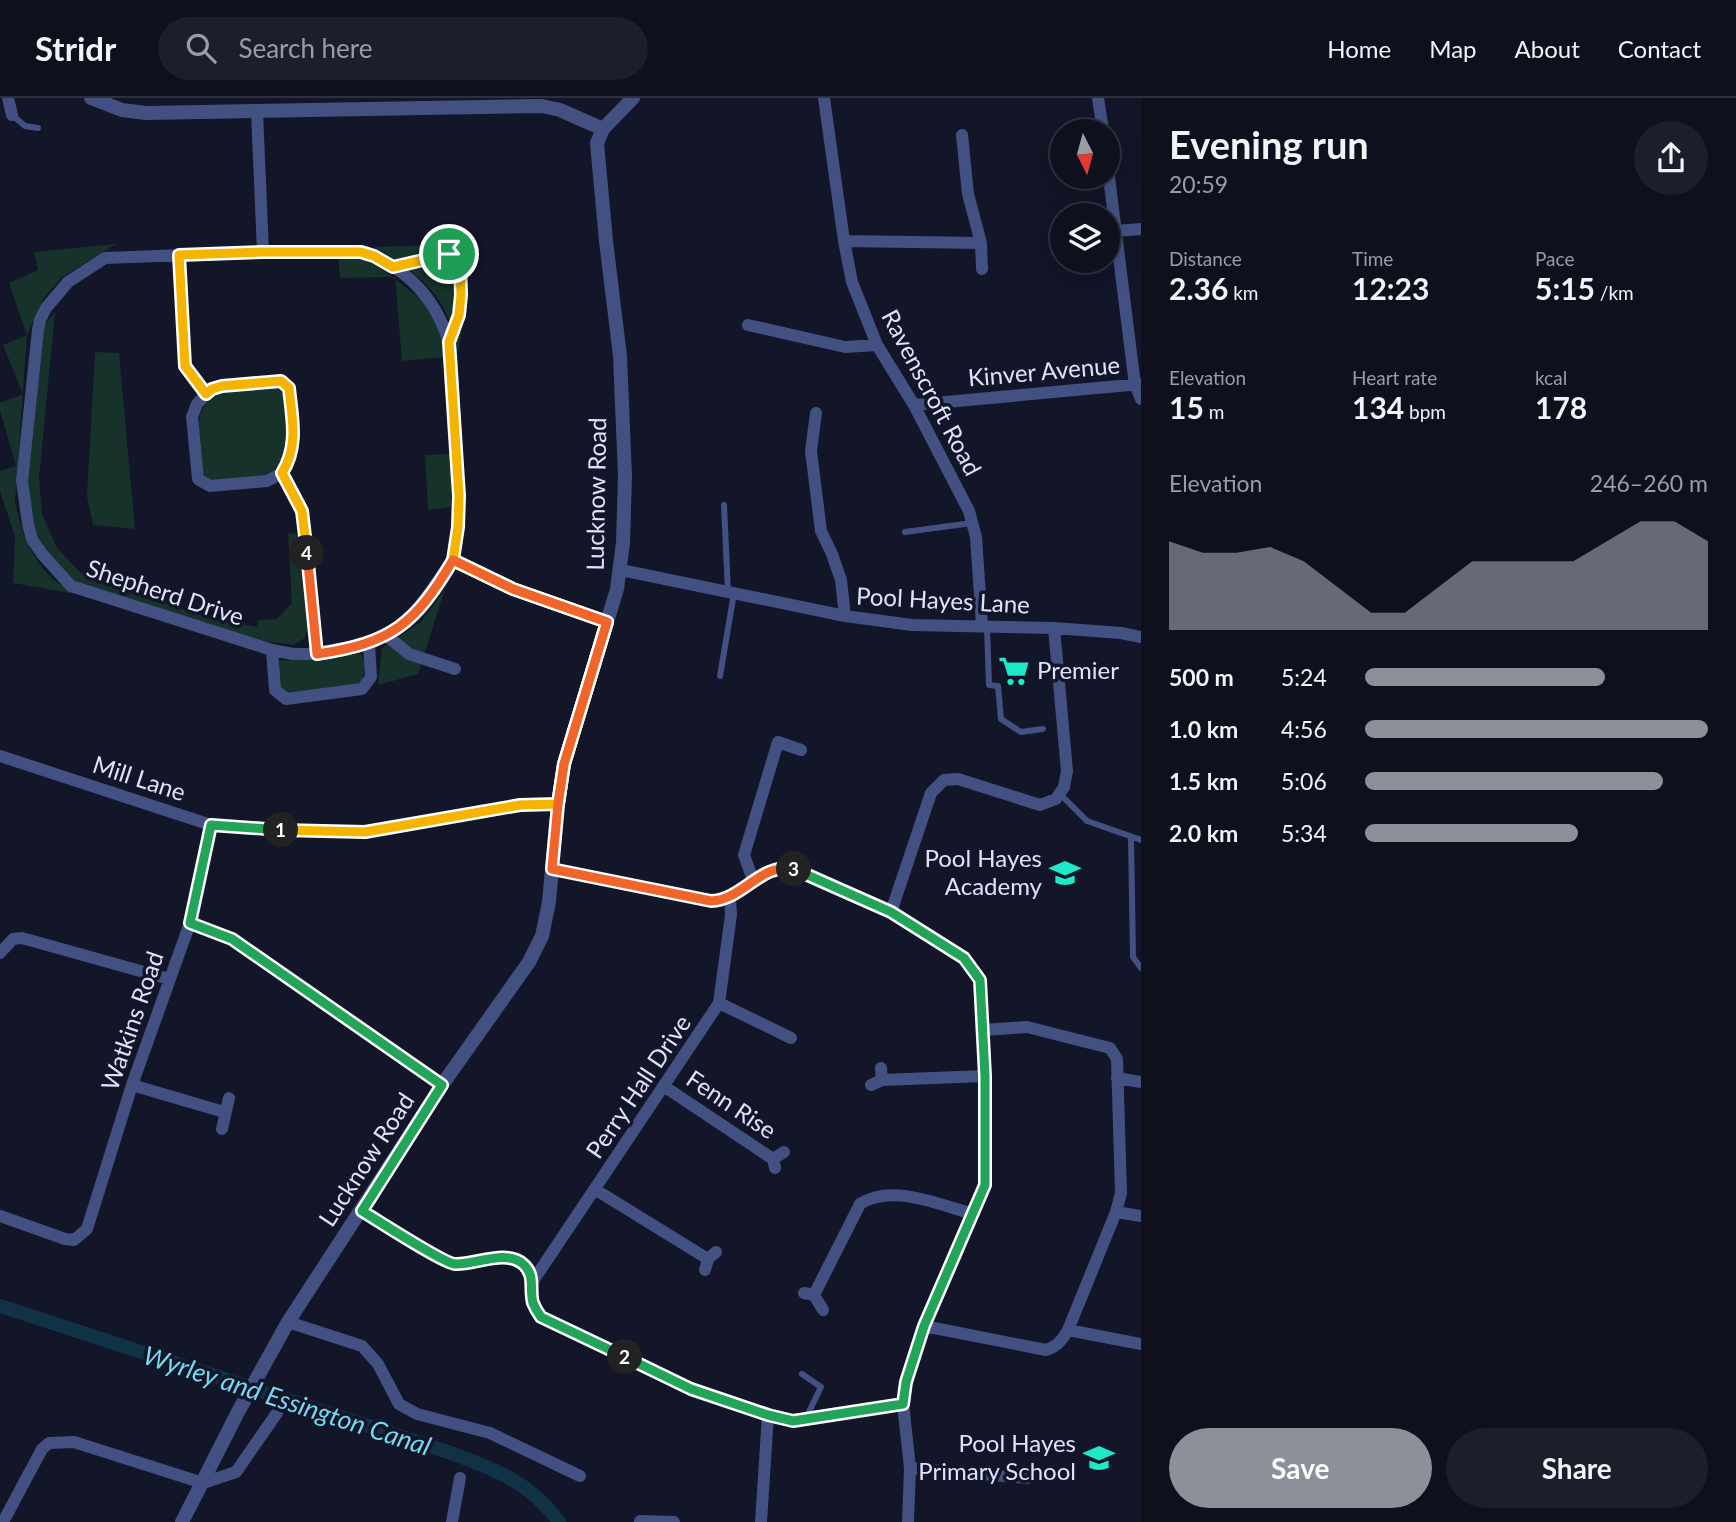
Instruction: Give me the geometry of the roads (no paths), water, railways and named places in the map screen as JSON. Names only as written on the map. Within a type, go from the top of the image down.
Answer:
[{"type":"street","points":[[8,98],[12,115]]},
{"type":"street","points":[[91,98],[122,110],[146,113],[257,112],[457,103],[542,106],[559,110],[603,130],[633,98]]},
{"type":"street","name":"Ravenscroft Road","points":[[824,98],[852,282],[877,345],[914,405],[961,492],[976,537],[985,625]]},
{"type":"street","points":[[1098,98],[1101,119]]},
{"type":"street","points":[[257,112],[263,252]]},
{"type":"street","name":"Lucknow Road","points":[[183,1522],[238,1412],[288,1322],[442,1085],[529,962],[542,936],[564,764],[621,570],[625,477],[622,396],[620,356],[597,159],[597,143],[603,130]]},
{"type":"street","points":[[962,135],[968,194],[981,243],[982,269]]},
{"type":"street","points":[[1120,231],[1141,229]]},
{"type":"street","points":[[844,241],[981,243]]},
{"type":"street","name":"Shepherd Drive","points":[[361,252],[393,267],[419,286],[446,329],[459,496],[453,560],[412,617],[369,644],[317,654],[272,650],[71,586],[32,539],[27,524],[22,481],[38,330],[46,308],[68,282],[104,258],[179,255],[361,252]]},
{"type":"street","points":[[179,255],[185,366],[206,394]]},
{"type":"street","points":[[1120,259],[1141,399]]},
{"type":"street","points":[[748,325],[845,347],[877,345]]},
{"type":"street","points":[[281,381],[289,388],[295,438],[288,463],[282,473],[267,481],[210,486],[198,479],[192,417],[197,404],[206,394],[222,386],[281,381]]},
{"type":"street","name":"Kinver Avenue","points":[[914,405],[1138,384]]},
{"type":"street","points":[[816,413],[811,450],[821,531],[841,580],[845,616]]},
{"type":"street","points":[[282,473],[302,511],[317,654]]},
{"type":"street","points":[[453,560],[513,589],[607,622]]},
{"type":"street","name":"Pool Hayes Lane","points":[[621,570],[845,616],[912,625],[1054,628],[1121,633],[1141,638]]},
{"type":"street","points":[[891,912],[932,793],[944,780],[958,779],[1040,805],[1056,799],[1064,787],[1067,771],[1054,628]]},
{"type":"street","points":[[386,635],[409,654],[455,669]]},
{"type":"street","points":[[272,650],[275,690],[286,699],[362,689],[371,677],[369,644]]},
{"type":"street","points":[[753,880],[744,855],[778,742],[801,750]]},
{"type":"street","name":"Mill Lane","points":[[0,756],[211,825],[365,832],[520,805],[558,804]]},
{"type":"street","name":"Watkins Road","points":[[0,1216],[65,1240],[74,1240],[87,1229],[132,1085],[190,923],[211,825]]},
{"type":"street","points":[[552,869],[711,901],[730,898],[753,880],[783,867],[794,869],[891,912],[964,958],[980,980],[984,1030],[985,1185],[924,1326],[906,1382],[903,1404],[910,1468],[908,1522]]},
{"type":"street","name":"Perry Hall Drive","points":[[533,1281],[596,1191],[719,1003],[731,915],[730,898]]},
{"type":"street","points":[[190,923],[232,939],[442,1085]]},
{"type":"street","points":[[0,953],[13,939],[23,938],[169,979]]},
{"type":"street","points":[[719,1003],[792,1040]]},
{"type":"street","points":[[924,1326],[1046,1350],[1061,1342],[1116,1212],[1121,1193],[1117,1059],[1110,1048],[1027,1027],[984,1030]]},
{"type":"street","points":[[878,1078],[985,1076]]},
{"type":"street","points":[[1117,1078],[1141,1082]]},
{"type":"street","points":[[132,1085],[225,1112]]},
{"type":"street","name":"Fenn Rise","points":[[665,1087],[777,1160]]},
{"type":"street","points":[[222,1129],[229,1098]]},
{"type":"street","points":[[596,1191],[710,1260]]},
{"type":"street","points":[[823,1310],[809,1294],[860,1204],[871,1197],[908,1197],[974,1214]]},
{"type":"street","points":[[362,1211],[451,1264],[470,1264],[502,1258],[518,1260],[526,1266],[533,1281],[534,1306],[541,1317],[691,1389],[793,1421],[903,1404]]},
{"type":"street","points":[[1116,1212],[1141,1216]]},
{"type":"street","points":[[288,1322],[362,1346],[377,1364],[399,1404],[417,1414],[490,1433],[580,1476]]},
{"type":"street","points":[[1068,1330],[1141,1344]]},
{"type":"street","points":[[4,1522],[42,1449],[49,1443],[74,1441],[203,1483],[236,1472],[276,1413]]},
{"type":"street","points":[[761,1522],[768,1415]]},
{"type":"street","points":[[910,1468],[1028,1478]]},
{"type":"street","points":[[452,1522],[460,1478]]},
{"type":"street","points":[[640,1521],[674,1522]]},
{"type":"lane","points":[[12,115],[24,126],[38,128]]},
{"type":"lane","points":[[393,267],[454,253],[458,256],[461,303],[455,330],[449,342]]},
{"type":"lane","points":[[720,676],[731,593],[724,505]]},
{"type":"lane","points":[[905,532],[972,523]]},
{"type":"lane","points":[[985,625],[989,685],[998,686],[1001,719],[1021,732],[1043,729]]},
{"type":"lane","points":[[1059,794],[1087,821],[1141,841]]},
{"type":"lane","points":[[1131,838],[1133,957],[1141,968]]},
{"type":"lane","points":[[802,1374],[821,1387],[806,1420]]},
{"type":"waterway","name":"Wyrley and Essington Canal","points":[[0,1306],[465,1458],[523,1486],[548,1508],[559,1522]]},
{"type":"place","name":"Premier","points":[[1014,671]]},
{"type":"place","name":"Pool Hayes Academy","points":[[1065,873]]},
{"type":"place","name":"Pool Hayes Primary School","points":[[1099,1458]]}]
